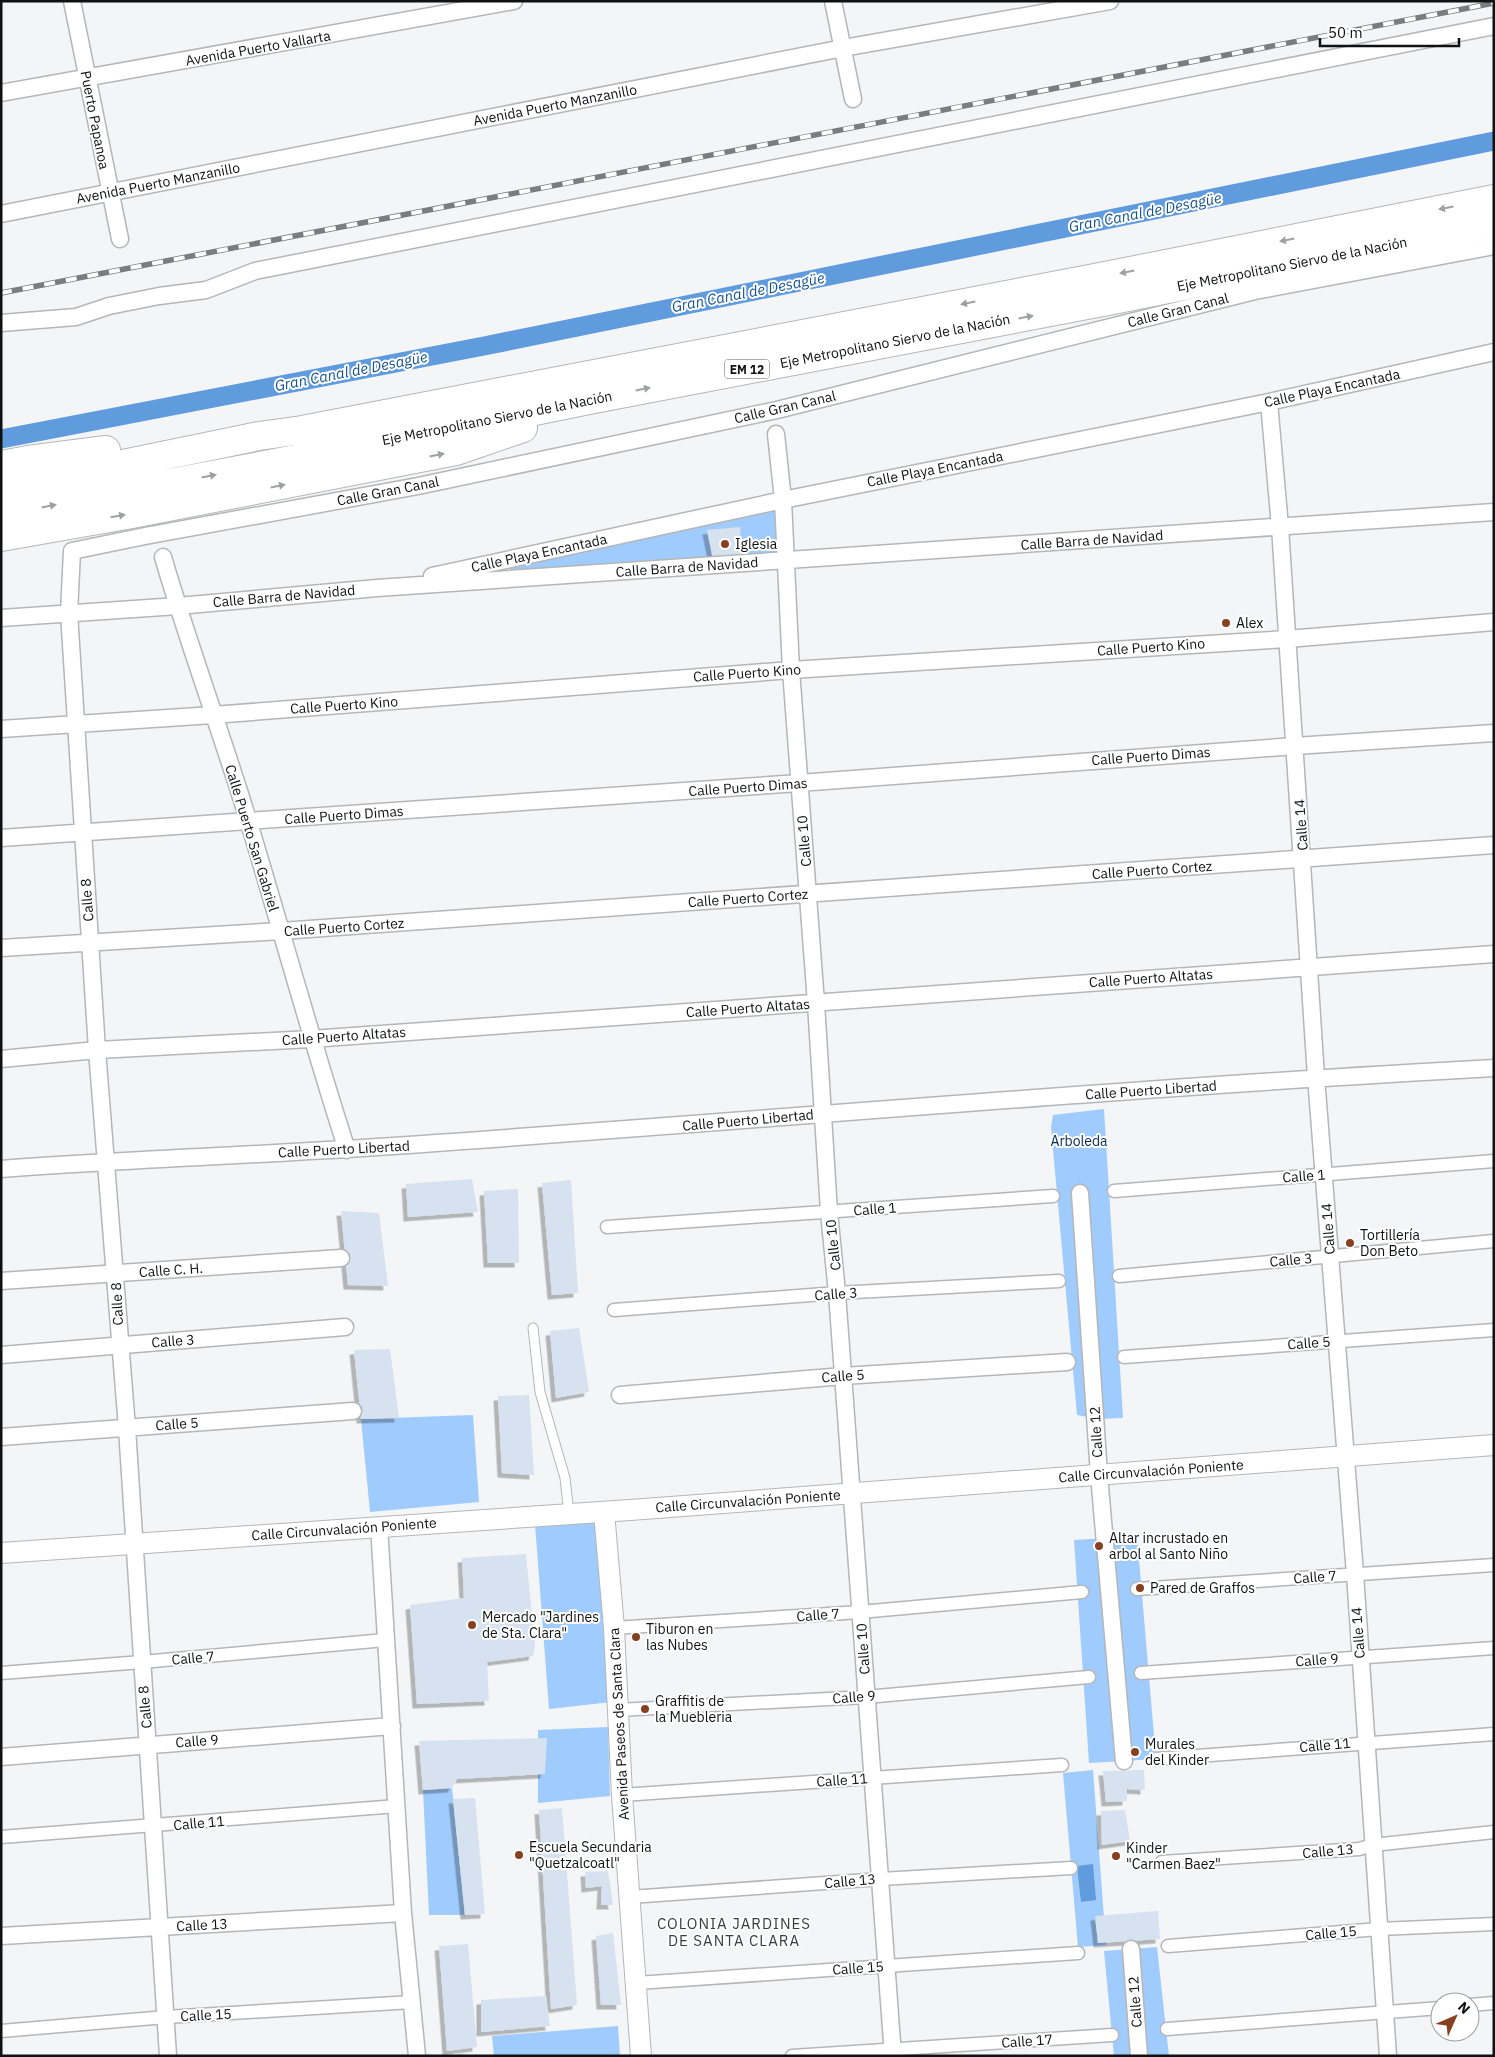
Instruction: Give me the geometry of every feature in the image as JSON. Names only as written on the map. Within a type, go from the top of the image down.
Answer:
[{"type":"highway","name":"Eje Metropolitano Siervo de la Nación","points":[[1,489],[259,436],[302,430],[1081,281],[1494,199]]},
{"type":"highway","name":"Eje Metropolitano Siervo de la Nación","points":[[1,515],[1099,303],[1494,224]]},
{"type":"highway","points":[[1,536],[151,510],[456,451],[560,416],[594,399]]},
{"type":"highway","points":[[1,465],[201,434],[259,436]]},
{"type":"street","name":"Puerto Papanoa","points":[[72,1],[120,239]]},
{"type":"street","name":"Avenida Puerto Vallarta","points":[[1,93],[514,1]]},
{"type":"street","points":[[833,1],[854,99]]},
{"type":"street","name":"Avenida Puerto Manzanillo","points":[[1,214],[843,48],[1110,1]]},
{"type":"street","points":[[1,323],[76,317],[109,306],[159,296],[206,290],[255,271],[1494,26]]},
{"type":"street","name":"Calle Gran Canal","points":[[72,551],[418,486],[768,412],[1255,291],[1494,246]]},
{"type":"street","name":"Calle Playa Encantada","points":[[377,588],[783,500],[1269,402],[1494,352]]},
{"type":"street","name":"Calle 14","points":[[1269,402],[1280,527],[1316,1077],[1355,1574],[1388,2056]]},
{"type":"street","name":"Calle 10","points":[[776,434],[783,500],[791,670],[816,1003],[829,1212],[837,1294],[893,2052]]},
{"type":"street","name":"Calle Barra de Navidad","points":[[1,618],[178,606],[377,588],[1494,512]]},
{"type":"street","name":"Calle 8","points":[[72,551],[69,614],[97,1050],[127,1428],[133,1544],[149,1744],[168,2056]]},
{"type":"street","name":"Calle Puerto San Gabriel","points":[[163,556],[248,821],[312,1039],[347,1150]]},
{"type":"street","name":"Calle Puerto Kino","points":[[1,729],[76,722],[213,715],[791,670],[1287,639],[1494,622]]},
{"type":"street","name":"Calle Puerto Dimas","points":[[1,838],[799,783],[1494,732]]},
{"type":"street","name":"Calle Puerto Cortez","points":[[1,948],[281,931],[1494,845]]},
{"type":"street","name":"Calle Puerto Altatas","points":[[1,1059],[97,1050],[312,1039],[1494,954]]},
{"type":"street","name":"Calle Puerto Libertad","points":[[1,1169],[105,1161],[347,1150],[1316,1077],[1494,1068]]},
{"type":"street","name":"Calle 1","points":[[1114,1191],[1494,1161]]},
{"type":"street","name":"Calle 12","points":[[1080,1193],[1098,1475],[1124,1761]]},
{"type":"street","name":"Calle 1","points":[[607,1227],[1053,1196]]},
{"type":"street","name":"Calle 3","points":[[1119,1276],[1494,1241]]},
{"type":"street","name":"Calle C. H.","points":[[1,1281],[341,1258]]},
{"type":"street","name":"Calle 3","points":[[614,1310],[1059,1281]]},
{"type":"street","name":"Calle 3","points":[[1,1355],[345,1328]]},
{"type":"street","name":"Calle 5","points":[[1124,1358],[1494,1330]]},
{"type":"street","name":"Calle 5","points":[[620,1394],[842,1376],[1067,1362]]},
{"type":"street","name":"Calle 5","points":[[1,1437],[353,1411]]},
{"type":"street","name":"Calle Circunvalación Poniente","points":[[1,1554],[379,1526],[604,1512],[1494,1445]]},
{"type":"street","name":"Avenida Paseos de Santa Clara","points":[[604,1512],[614,1628],[622,1795],[641,2056]]},
{"type":"street","points":[[379,1526],[403,1914],[416,2056]]},
{"type":"street","name":"Calle 7","points":[[1137,1589],[1494,1565]]},
{"type":"street","name":"Calle 7","points":[[614,1628],[860,1612],[1082,1592]]},
{"type":"street","name":"Calle 7","points":[[1,1672],[142,1662],[385,1640]]},
{"type":"street","name":"Calle 9","points":[[1141,1673],[1494,1648]]},
{"type":"street","name":"Calle 9","points":[[618,1710],[866,1697],[1089,1676]]},
{"type":"street","name":"Calle 9","points":[[1,1757],[392,1726]]},
{"type":"street","name":"Calle 11","points":[[1156,1759],[1494,1734]]},
{"type":"street","name":"Calle 11","points":[[622,1795],[1062,1765]]},
{"type":"street","name":"Calle 11","points":[[1,1837],[397,1806]]},
{"type":"street","name":"Calle 13","points":[[1162,1862],[1359,1849],[1373,1845],[1494,1832]]},
{"type":"street","name":"Calle 13","points":[[630,1897],[880,1879],[1071,1868]]},
{"type":"street","name":"Calle 13","points":[[1,1936],[403,1914]]},
{"type":"street","name":"Calle 15","points":[[1168,1946],[1379,1929],[1494,1924]]},
{"type":"street","name":"Calle 12","points":[[1132,1949],[1139,2056]]},
{"type":"street","name":"Calle 15","points":[[637,1983],[1078,1953]]},
{"type":"street","name":"Calle 15","points":[[1,2031],[166,2017],[412,2002]]},
{"type":"street","points":[[1480,2005],[1494,2003]]},
{"type":"street","points":[[1168,2030],[1430,2009]]},
{"type":"street","name":"Calle 17","points":[[792,2056],[893,2052],[1112,2035]]},
{"type":"lane","points":[[533,1328],[540,1392],[564,1478],[569,1514]]},
{"type":"green space","points":[[780,505],[782,556],[511,576],[509,565]]},
{"type":"green space","name":"Arboleda","points":[[1104,1109],[1123,1418],[1099,1419],[1077,1415],[1051,1127],[1053,1115]]},
{"type":"green space","points":[[473,1415],[479,1502],[370,1512],[361,1419]]},
{"type":"green space","points":[[609,1518],[621,1701],[549,1709],[535,1524]]},
{"type":"green space","points":[[1137,1536],[1156,1759],[1089,1763],[1074,1540]]},
{"type":"green space","points":[[608,1727],[610,1796],[538,1803],[538,1730]]},
{"type":"green space","points":[[1093,1770],[1106,1945],[1078,1947],[1063,1773]]},
{"type":"green space","points":[[452,1788],[465,1915],[429,1915],[423,1790]]},
{"type":"green space","points":[[1157,1947],[1169,2056],[1114,2056],[1104,1951]]},
{"type":"green space","points":[[618,2026],[620,2056],[494,2056],[492,2036]]},
{"type":"shaded area","points":[[1093,1864],[1096,1900],[1081,1902],[1077,1866]]},
{"type":"building","name":"Iglesia","points":[[740,527],[742,557],[713,560],[707,530]]},
{"type":"building","points":[[472,1179],[478,1212],[408,1217],[406,1184]]},
{"type":"building","points":[[571,1180],[578,1293],[552,1295],[542,1183]]},
{"type":"building","points":[[518,1189],[519,1263],[488,1263],[484,1191]]},
{"type":"building","points":[[341,1211],[379,1213],[388,1286],[348,1285]]},
{"type":"building","points":[[579,1328],[589,1392],[556,1398],[550,1331]]},
{"type":"building","points":[[390,1349],[399,1418],[361,1419],[354,1350]]},
{"type":"building","points":[[529,1395],[534,1475],[502,1473],[498,1396]]},
{"type":"building","name":"Mercado \"Jardines de Sta. Clara\"","points":[[526,1554],[535,1646],[533,1656],[487,1662],[489,1701],[417,1704],[410,1605],[464,1598],[462,1558]]},
{"type":"building","points":[[547,1738],[545,1774],[457,1779],[452,1788],[423,1790],[419,1741]]},
{"type":"building","points":[[1144,1770],[1145,1790],[1127,1789],[1127,1801],[1106,1802],[1103,1771]]},
{"type":"building","points":[[475,1798],[485,1914],[465,1915],[453,1799]]},
{"type":"building","points":[[562,1808],[577,2005],[551,2009],[539,1810]]},
{"type":"building","points":[[1125,1810],[1130,1841],[1102,1845],[1101,1811]]},
{"type":"building","points":[[608,1871],[613,1905],[601,1905],[602,1886],[586,1888],[585,1872]]},
{"type":"building","points":[[1158,1911],[1160,1939],[1098,1943],[1095,1916]]},
{"type":"building","points":[[613,1933],[621,2005],[601,2005],[596,1936]]},
{"type":"building","points":[[468,1944],[477,2047],[447,2051],[439,1946]]},
{"type":"building","points":[[546,1996],[550,2026],[481,2032],[481,2000]]},
{"type":"building","points":[[454,2053],[463,2053],[464,2056],[454,2056]]},
{"type":"waterway","name":"Gran Canal de Desagüe","points":[[1,439],[484,346],[1494,141]]},
{"type":"railway","points":[[1,293],[1494,3]]},
{"type":"place","name":"Iglesia","points":[[725,544]]},
{"type":"place","name":"Alex","points":[[1226,623]]},
{"type":"place","name":"Tortillería Don Beto","points":[[1350,1243]]},
{"type":"place","name":"Altar incrustado en arbol al Santo Niño","points":[[1099,1546]]},
{"type":"place","name":"Pared de Graffos","points":[[1140,1588]]},
{"type":"place","name":"Mercado \"Jardines de Sta. Clara\"","points":[[472,1625]]},
{"type":"place","name":"Tiburon en las Nubes","points":[[636,1637]]},
{"type":"place","name":"Graffitis de la Muebleria","points":[[645,1709]]},
{"type":"place","name":"Murales del Kinder","points":[[1135,1752]]},
{"type":"place","name":"Escuela Secundaria \"Quetzalcoatl\"","points":[[519,1855]]},
{"type":"place","name":"Kinder \"Carmen Baez\"","points":[[1116,1856]]},
{"type":"district","name":"COLONIA JARDINES DE SANTA CLARA","points":[[734,1932]]}]
